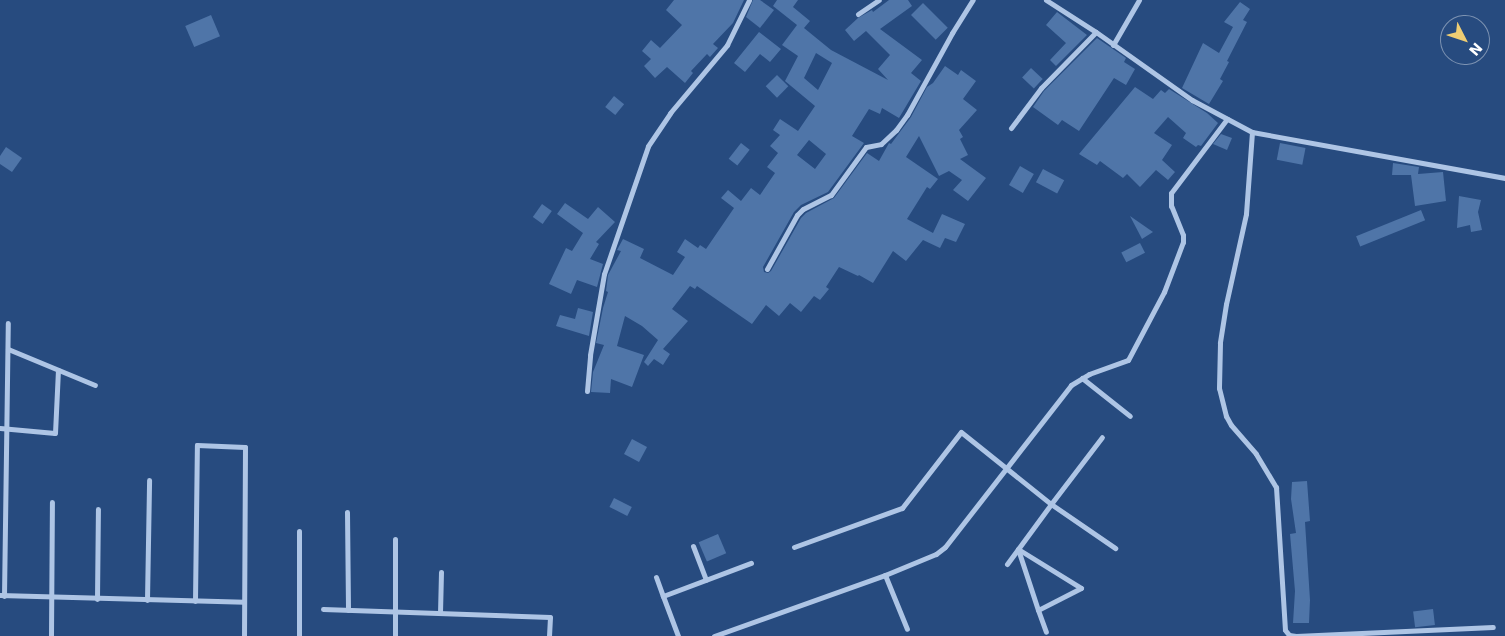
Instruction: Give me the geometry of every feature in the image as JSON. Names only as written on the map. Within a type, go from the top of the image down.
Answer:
[{"type":"street","points":[[588,391],[590,354],[604,274],[648,146],[670,113],[727,45],[749,0]]},
{"type":"street","points":[[858,14],[879,0]]},
{"type":"street","points":[[767,269],[797,215],[831,195],[866,147],[881,144],[907,116],[952,33],[973,0]]},
{"type":"street","points":[[1046,0],[1096,32],[1192,100],[1252,132],[1278,135],[1505,178]]},
{"type":"street","points":[[1113,45],[1139,0]]},
{"type":"street","points":[[1011,128],[1041,88],[1096,32]]},
{"type":"street","points":[[714,636],[885,575],[941,551],[1062,396],[1082,378],[1118,365],[1130,356],[1164,292],[1184,242],[1171,206],[1171,193],[1227,119]]},
{"type":"street","points":[[1252,132],[1246,214],[1226,304],[1220,343],[1219,388],[1226,416],[1231,425],[1256,454],[1276,487],[1285,630],[1289,634],[1296,636],[1493,627]]},
{"type":"street","points":[[8,323],[3,429],[2,596],[244,602]]},
{"type":"street","points":[[8,349],[95,385]]},
{"type":"street","points":[[3,429],[55,433],[58,370]]},
{"type":"street","points":[[1082,378],[1130,416]]},
{"type":"street","points":[[794,547],[902,508],[961,432],[1051,504],[1115,548]]},
{"type":"street","points":[[1007,564],[1102,437]]},
{"type":"street","points":[[194,601],[197,445],[246,447],[244,636]]},
{"type":"street","points":[[147,600],[148,480]]},
{"type":"street","points":[[51,636],[52,502]]},
{"type":"street","points":[[97,599],[98,510]]},
{"type":"street","points":[[347,512],[348,610]]},
{"type":"street","points":[[299,532],[299,636]]},
{"type":"street","points":[[395,539],[395,636]]},
{"type":"street","points":[[693,546],[706,580]]},
{"type":"street","points":[[1018,549],[1081,588],[1038,610]]},
{"type":"street","points":[[1018,549],[1046,632]]},
{"type":"street","points":[[663,596],[751,563]]},
{"type":"street","points":[[440,613],[442,572]]},
{"type":"street","points":[[885,575],[908,629]]},
{"type":"street","points":[[656,577],[678,636]]},
{"type":"street","points":[[323,609],[550,617],[549,636]]},
{"type":"building","points":[[674,0],[744,0],[733,23],[713,44],[718,48],[710,57],[707,54],[691,71],[693,73],[685,83],[667,67],[655,78],[644,66],[651,59],[642,51],[651,40],[660,48],[682,25],[666,10]]},
{"type":"building","points":[[753,0],[760,0],[774,10],[760,28],[746,17]]},
{"type":"building","points":[[777,0],[798,0],[793,7],[810,21],[804,28],[831,50],[888,80],[878,69],[890,55],[866,31],[854,41],[845,30],[858,18],[872,10],[873,12],[889,0],[908,0],[912,6],[880,29],[922,60],[911,73],[921,81],[899,118],[882,108],[880,114],[869,109],[852,136],[864,143],[828,192],[801,205],[794,212],[763,267],[764,272],[768,273],[771,271],[801,218],[806,213],[834,198],[867,153],[879,161],[889,143],[891,144],[911,117],[927,87],[933,83],[945,66],[958,75],[961,70],[976,81],[963,99],[977,110],[959,130],[963,137],[960,139],[968,155],[960,159],[986,178],[968,201],[953,190],[962,180],[949,171],[939,176],[919,136],[906,157],[938,179],[930,189],[927,187],[907,219],[933,233],[942,214],[965,224],[956,242],[945,238],[940,248],[923,240],[906,261],[893,251],[873,283],[839,267],[826,287],[829,289],[820,300],[814,296],[801,312],[790,303],[779,316],[766,305],[752,324],[697,286],[695,289],[690,286],[672,309],[688,321],[663,349],[670,354],[663,365],[654,359],[648,366],[644,362],[658,340],[642,326],[625,316],[617,346],[644,355],[632,387],[611,379],[610,393],[591,392],[593,372],[604,345],[596,343],[608,292],[606,291],[608,275],[621,251],[617,250],[623,239],[644,249],[640,258],[673,275],[685,257],[677,252],[685,239],[698,248],[700,245],[706,249],[734,208],[721,198],[728,190],[741,201],[751,188],[760,195],[775,173],[767,167],[778,153],[770,146],[780,135],[773,130],[780,119],[798,131],[815,106],[785,81],[798,56],[782,45],[797,25],[773,6]],"holes":[[[816,53],[832,63],[818,90],[804,78]],[[809,140],[826,154],[815,169],[797,155]]]},
{"type":"building","points":[[1240,2],[1250,9],[1243,20],[1247,22],[1227,61],[1229,62],[1220,79],[1223,81],[1209,104],[1182,88],[1203,43],[1219,53],[1233,27],[1224,22]]},
{"type":"building","points":[[923,3],[948,28],[936,40],[911,15]]},
{"type":"building","points":[[1057,12],[1087,35],[1056,66],[1050,60],[1066,43],[1046,25]]},
{"type":"building","points":[[211,15],[220,36],[194,47],[185,26]]},
{"type":"building","points":[[759,32],[781,49],[770,62],[760,54],[745,72],[734,63]]},
{"type":"building","points":[[1097,38],[1126,58],[1124,62],[1135,69],[1126,85],[1114,78],[1079,131],[1062,120],[1058,125],[1033,107],[1044,91]]},
{"type":"building","points":[[1031,68],[1043,79],[1034,88],[1022,78]]},
{"type":"building","points":[[777,75],[788,86],[777,98],[766,86]]},
{"type":"building","points":[[1135,87],[1153,99],[1161,90],[1165,93],[1169,89],[1207,113],[1218,123],[1201,146],[1198,145],[1196,147],[1183,138],[1186,133],[1168,117],[1154,133],[1172,145],[1162,160],[1175,172],[1168,180],[1156,170],[1140,187],[1127,174],[1123,178],[1100,161],[1097,165],[1079,154]]},
{"type":"building","points":[[614,96],[624,104],[615,115],[605,107]]},
{"type":"building","points":[[1221,134],[1232,138],[1227,150],[1213,144]]},
{"type":"building","points":[[741,143],[750,150],[737,166],[729,159]]},
{"type":"building","points":[[1280,143],[1306,148],[1302,165],[1277,160]]},
{"type":"building","points":[[6,147],[22,158],[12,172],[0,164],[0,156]]},
{"type":"building","points":[[1393,163],[1419,167],[1418,174],[1443,172],[1446,201],[1415,206],[1411,175],[1392,175]]},
{"type":"building","points":[[1020,166],[1034,174],[1023,193],[1009,185]]},
{"type":"building","points":[[1043,169],[1064,180],[1057,194],[1036,182]]},
{"type":"building","points":[[1459,196],[1481,200],[1478,212],[1482,230],[1471,232],[1470,225],[1457,228]]},
{"type":"building","points":[[565,203],[588,219],[598,207],[615,222],[596,242],[599,244],[590,259],[603,264],[597,287],[577,280],[571,294],[549,284],[566,248],[572,251],[583,233],[557,214]]},
{"type":"building","points":[[542,204],[552,211],[543,224],[533,217]]},
{"type":"building","points":[[1421,210],[1425,220],[1360,246],[1356,236]]},
{"type":"building","points":[[1130,216],[1153,232],[1142,239]]},
{"type":"building","points":[[1140,243],[1145,253],[1126,262],[1121,253]]},
{"type":"building","points":[[578,308],[593,312],[589,336],[556,326],[560,315],[575,319]]},
{"type":"building","points":[[632,439],[647,447],[639,462],[624,454]]},
{"type":"building","points":[[1307,481],[1310,521],[1305,522],[1310,600],[1309,623],[1293,623],[1295,591],[1290,534],[1296,533],[1291,499],[1292,482]]},
{"type":"building","points":[[614,498],[632,507],[627,516],[609,507]]},
{"type":"building","points":[[718,534],[726,553],[707,562],[699,542]]},
{"type":"building","points":[[1433,609],[1435,625],[1415,627],[1413,611]]}]
